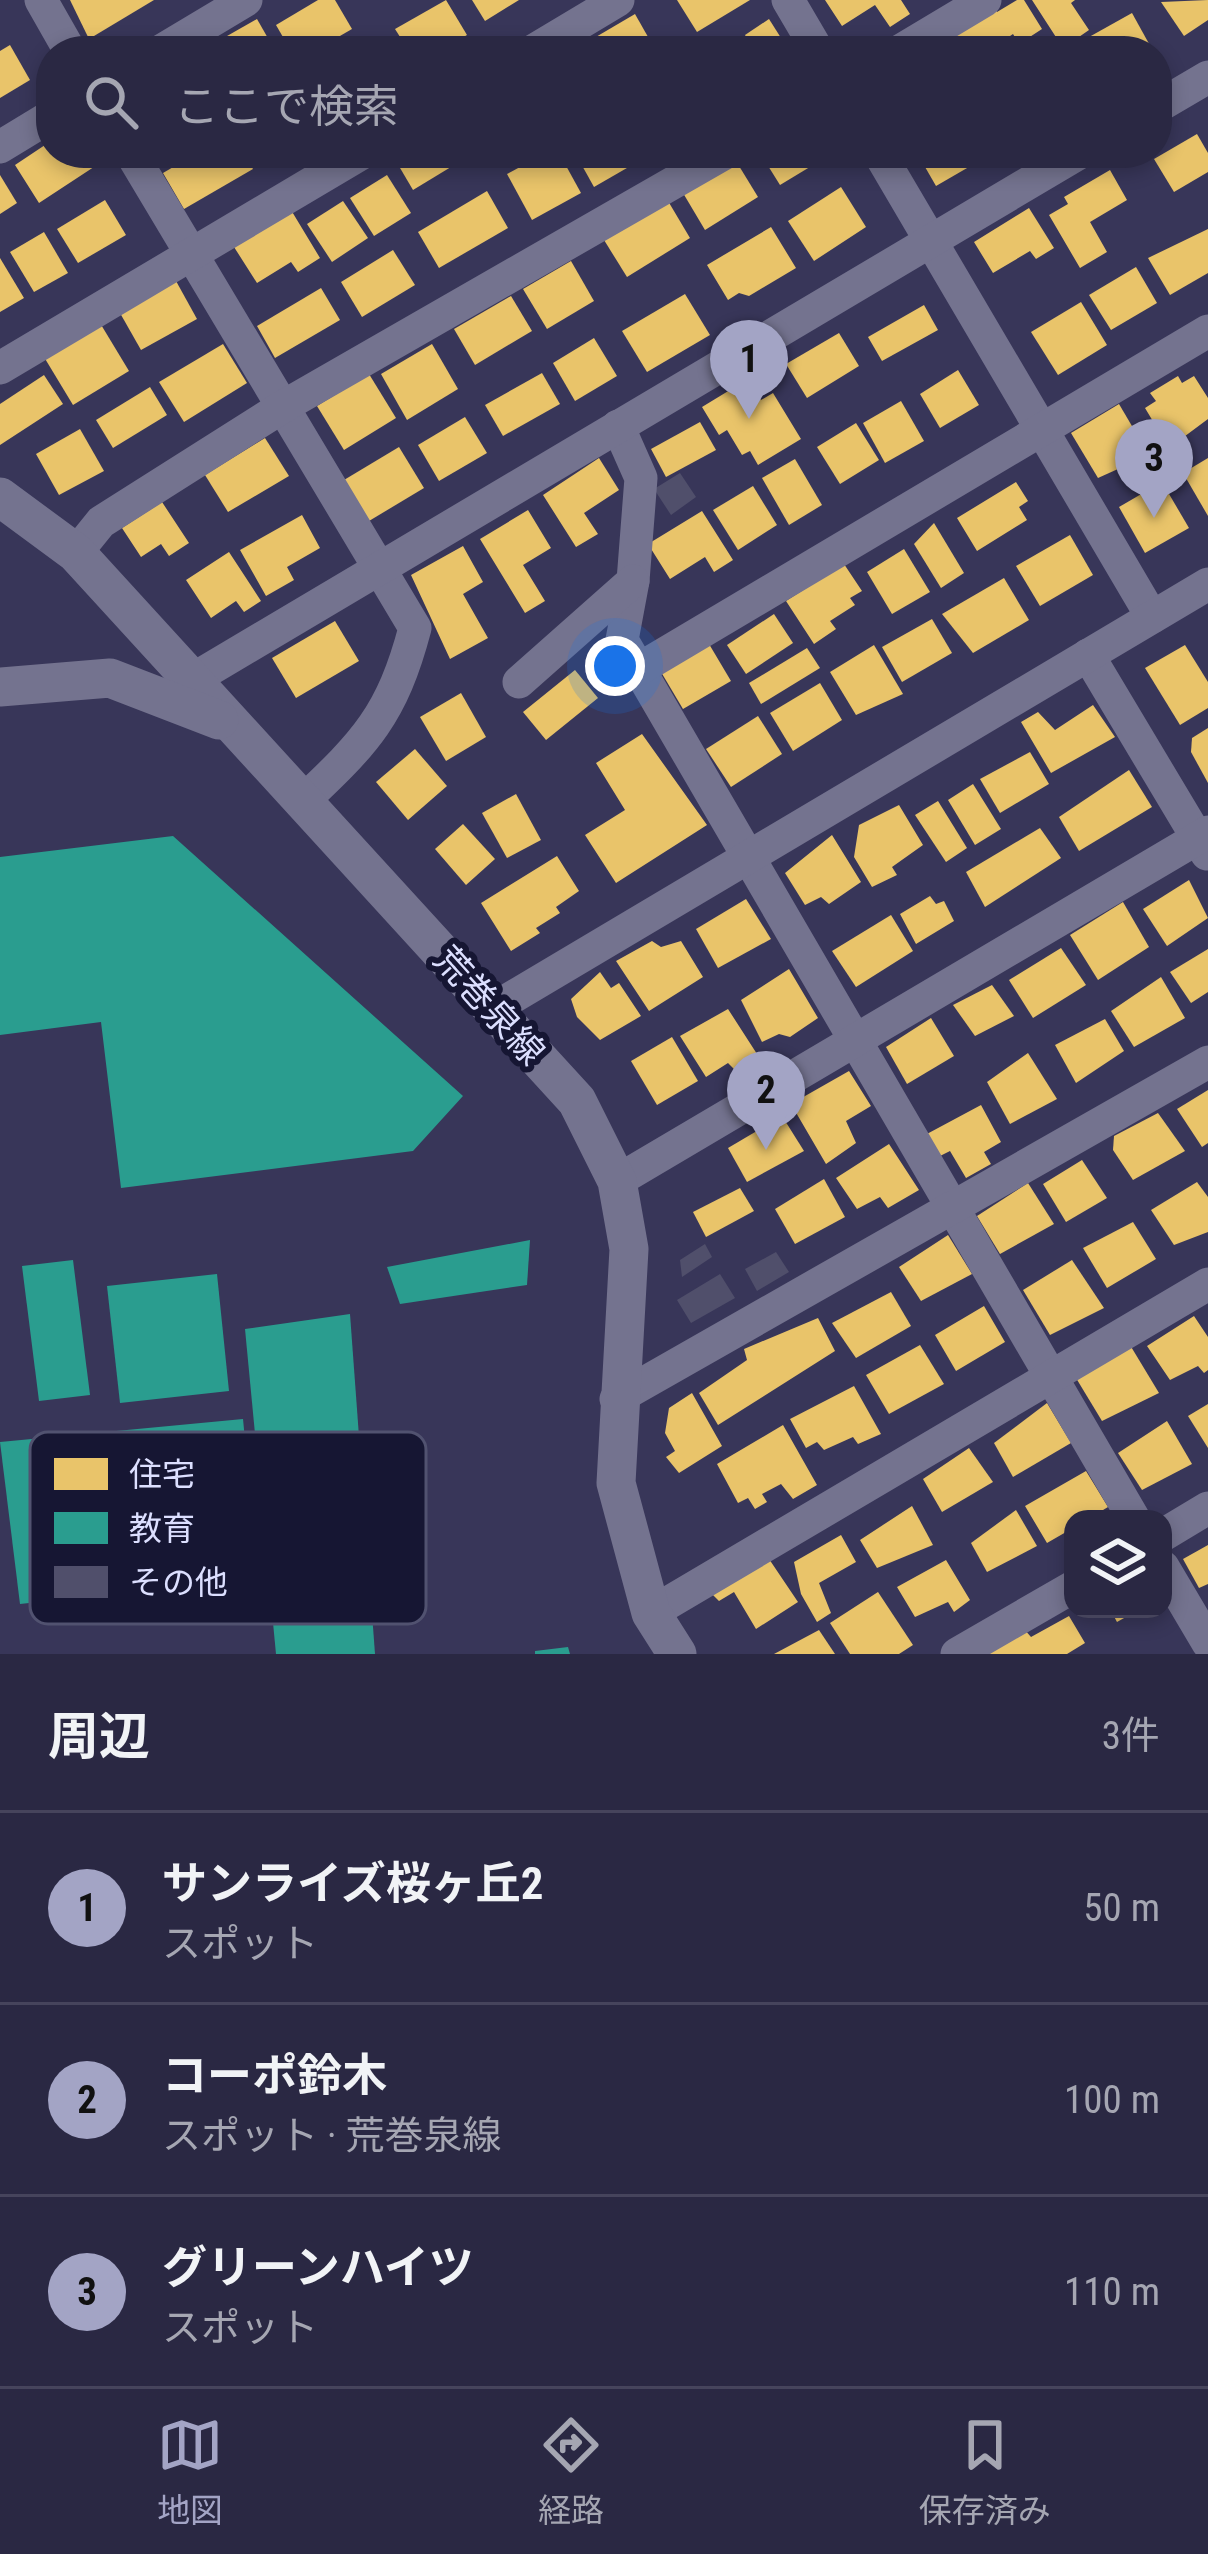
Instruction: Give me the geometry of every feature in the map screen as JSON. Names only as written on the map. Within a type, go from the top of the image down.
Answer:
[{"type":"street","points":[[41,0],[61,36]]},
{"type":"street","points":[[185,36],[246,0]]},
{"type":"street","points":[[558,36],[618,0]]},
{"type":"street","points":[[788,0],[809,36]]},
{"type":"street","points":[[925,36],[985,0]]},
{"type":"street","points":[[1172,98],[1208,77]]},
{"type":"street","points":[[0,147],[36,125]]},
{"type":"street","points":[[139,168],[416,628],[399,689],[363,744],[302,803]]},
{"type":"street","points":[[0,368],[337,168]]},
{"type":"street","points":[[76,553],[100,522],[284,406],[699,168]]},
{"type":"street","points":[[888,168],[1152,617]]},
{"type":"street","points":[[190,681],[1053,168]]},
{"type":"street","points":[[639,669],[1208,331]]},
{"type":"street","points":[[618,426],[641,478],[633,581],[622,640],[1129,1510]]},
{"type":"street","name":"荒巻泉線","points":[[0,497],[76,553],[578,1101],[617,1181],[629,1249],[616,1399],[616,1483],[651,1613],[677,1654]]},
{"type":"street","points":[[519,682],[633,581]]},
{"type":"street","points":[[491,1010],[1208,584]]},
{"type":"street","points":[[617,1181],[1205,842],[1088,655]]},
{"type":"street","points":[[0,687],[110,678],[229,725]]},
{"type":"street","points":[[616,1399],[954,1211],[1208,1062]]},
{"type":"street","points":[[651,1613],[1208,1284]]},
{"type":"street","points":[[1172,1530],[1208,1508]]},
{"type":"street","points":[[1172,1583],[1208,1643]]},
{"type":"street","points":[[957,1654],[1064,1592]]},
{"type":"building: 住宅","points":[[70,0],[154,0],[94,36],[88,36]]},
{"type":"building: 住宅","points":[[318,0],[335,0],[352,29],[340,36],[282,36],[276,25]]},
{"type":"building: 住宅","points":[[446,0],[467,35],[399,36],[395,29]]},
{"type":"building: 住宅","points":[[472,0],[519,0],[485,21]]},
{"type":"building: 住宅","points":[[677,0],[750,0],[697,32]]},
{"type":"building: 住宅","points":[[825,0],[901,0],[910,14],[890,27],[875,5],[842,26]]},
{"type":"building: 住宅","points":[[1024,0],[1042,29],[1031,36],[951,33],[994,7],[997,12]]},
{"type":"building: 住宅","points":[[1032,0],[1075,0],[1071,3],[1089,30],[1080,36],[1055,36]]},
{"type":"building: 住宅","points":[[1208,0],[1208,20],[1184,36],[1161,2]]},
{"type":"building: 住宅","points":[[1132,13],[1145,36],[1091,36]]},
{"type":"building: 住宅","points":[[635,14],[647,36],[598,36]]},
{"type":"building: 住宅","points":[[257,19],[267,36],[227,36]]},
{"type":"building: 住宅","points":[[769,19],[780,36],[746,36]]},
{"type":"building: 住宅","points":[[10,45],[30,80],[0,98],[0,51]]},
{"type":"building: 住宅","points":[[1197,134],[1208,153],[1208,172],[1174,192],[1159,168],[1172,168],[1172,149]]},
{"type":"building: 住宅","points":[[36,151],[36,168],[92,168],[39,203],[15,165]]},
{"type":"building: 住宅","points":[[172,168],[253,169],[184,209],[163,173]]},
{"type":"building: 住宅","points":[[400,168],[449,168],[413,190]]},
{"type":"building: 住宅","points":[[518,168],[567,168],[581,193],[532,220],[507,174]]},
{"type":"building: 住宅","points":[[583,168],[627,168],[594,187]]},
{"type":"building: 住宅","points":[[724,168],[740,168],[758,197],[705,230],[683,193]]},
{"type":"building: 住宅","points":[[769,168],[808,168],[780,185]]},
{"type":"building: 住宅","points":[[926,168],[967,168],[936,186]]},
{"type":"building: 住宅","points":[[1110,170],[1127,200],[1090,222],[1107,252],[1080,268],[1049,215],[1068,204],[1064,197]]},
{"type":"building: 住宅","points":[[0,175],[17,203],[0,214]]},
{"type":"building: 住宅","points":[[387,175],[411,213],[374,236],[350,198]]},
{"type":"building: 住宅","points":[[841,187],[866,227],[814,261],[788,221]]},
{"type":"building: 住宅","points":[[487,191],[508,228],[439,268],[418,232]]},
{"type":"building: 住宅","points":[[105,200],[126,235],[78,263],[57,229]]},
{"type":"building: 住宅","points":[[343,201],[368,238],[332,262],[307,224]]},
{"type":"building: 住宅","points":[[668,201],[690,238],[627,277],[604,240]]},
{"type":"building: 住宅","points":[[1029,208],[1054,248],[1036,259],[1030,251],[993,273],[974,242]]},
{"type":"building: 住宅","points":[[291,210],[320,258],[298,272],[291,262],[257,283],[234,247]]},
{"type":"building: 住宅","points":[[771,227],[796,268],[749,296],[739,293],[728,300],[707,265]]},
{"type":"building: 住宅","points":[[1208,229],[1208,273],[1170,295],[1148,258]]},
{"type":"building: 住宅","points":[[44,232],[68,273],[34,292],[10,252]]},
{"type":"building: 住宅","points":[[393,250],[415,285],[362,317],[341,282]]},
{"type":"building: 住宅","points":[[0,258],[24,298],[0,312]]},
{"type":"building: 住宅","points":[[571,261],[594,301],[547,329],[523,289]]},
{"type":"building: 住宅","points":[[1136,267],[1157,303],[1111,330],[1089,295]]},
{"type":"building: 住宅","points":[[176,281],[197,319],[141,350],[120,313]]},
{"type":"building: 住宅","points":[[321,288],[340,320],[275,358],[257,326]]},
{"type":"building: 住宅","points":[[685,294],[710,335],[647,372],[622,331]]},
{"type":"building: 住宅","points":[[511,296],[532,331],[475,365],[454,329]]},
{"type":"building: 住宅","points":[[1081,302],[1107,345],[1058,375],[1031,332]]},
{"type":"building: 住宅","points":[[924,305],[938,330],[882,361],[868,337]]},
{"type":"building: 住宅","points":[[100,323],[129,371],[73,405],[44,357]]},
{"type":"building: 住宅","points":[[839,333],[859,366],[807,398],[786,364]]},
{"type":"building: 住宅","points":[[594,338],[617,376],[575,401],[553,363]]},
{"type":"building: 住宅","points":[[223,344],[247,383],[184,422],[159,382]]},
{"type":"building: 住宅","points":[[432,344],[458,389],[407,420],[381,374]]},
{"type":"building: 住宅","points":[[958,370],[979,405],[940,428],[920,394]]},
{"type":"building: 住宅","points":[[542,373],[560,404],[503,436],[485,405]]},
{"type":"building: 住宅","points":[[369,374],[396,418],[344,450],[317,406]]},
{"type":"building: 住宅","points":[[44,375],[63,404],[0,445],[0,404]]},
{"type":"building: 住宅","points":[[1178,376],[1182,383],[1194,376],[1208,398],[1208,419],[1169,448],[1145,408],[1156,401],[1150,393]]},
{"type":"building: 住宅","points":[[748,379],[761,400],[773,393],[801,439],[758,465],[750,451],[742,455],[727,430],[719,435],[702,407]]},
{"type":"building: 住宅","points":[[150,387],[167,415],[113,448],[96,420]]},
{"type":"building: 住宅","points":[[901,401],[924,441],[885,463],[863,423]]},
{"type":"building: 住宅","points":[[1119,404],[1149,455],[1098,478],[1071,433]]},
{"type":"building: 住宅","points":[[465,417],[487,453],[439,481],[418,445]]},
{"type":"building: 住宅","points":[[700,422],[716,450],[666,477],[651,449]]},
{"type":"building: 住宅","points":[[856,423],[879,460],[840,484],[817,447]]},
{"type":"building: 住宅","points":[[80,429],[104,471],[59,495],[36,454]]},
{"type":"building: 住宅","points":[[265,438],[289,476],[228,512],[205,475]]},
{"type":"building: 住宅","points":[[399,447],[424,488],[369,521],[344,480]]},
{"type":"building: 住宅","points":[[599,458],[619,490],[584,513],[598,534],[576,547],[543,495]]},
{"type":"building: 住宅","points":[[1208,458],[1208,516],[1183,473]]},
{"type":"building: 住宅","points":[[795,459],[822,505],[789,525],[762,478]]},
{"type":"building: 住宅","points":[[1016,482],[1028,501],[1019,507],[1027,520],[977,551],[957,518]]},
{"type":"building: 住宅","points":[[1162,482],[1189,528],[1145,553],[1119,507]]},
{"type":"building: 住宅","points":[[753,486],[777,525],[738,550],[713,510]]},
{"type":"building: 住宅","points":[[162,502],[189,543],[169,556],[161,544],[141,557],[122,528]]},
{"type":"building: 住宅","points":[[528,510],[551,548],[523,565],[545,601],[525,613],[480,539]]},
{"type":"building: 住宅","points":[[702,511],[733,560],[714,572],[705,557],[670,579],[648,544]]},
{"type":"building: 住宅","points":[[302,515],[320,548],[287,567],[294,580],[266,596],[240,550]]},
{"type":"building: 住宅","points":[[934,523],[964,573],[941,588],[914,544]]},
{"type":"building: 住宅","points":[[1070,535],[1093,575],[1040,606],[1016,566]]},
{"type":"building: 住宅","points":[[463,546],[483,582],[463,594],[488,638],[450,659],[411,575]]},
{"type":"building: 住宅","points":[[904,549],[930,592],[892,614],[867,572]]},
{"type":"building: 住宅","points":[[229,552],[261,601],[244,612],[236,601],[211,618],[186,580]]},
{"type":"building: 住宅","points":[[844,564],[862,591],[850,598],[855,605],[830,621],[836,629],[814,644],[786,601]]},
{"type":"building: 住宅","points":[[1004,578],[1029,620],[973,653],[942,614]]},
{"type":"building: 住宅","points":[[774,614],[793,643],[746,674],[727,645]]},
{"type":"building: 住宅","points":[[932,619],[952,653],[902,682],[882,647]]},
{"type":"building: 住宅","points":[[335,621],[359,661],[296,698],[272,658]]},
{"type":"building: 住宅","points":[[709,644],[731,681],[683,709],[661,672]]},
{"type":"building: 住宅","points":[[874,645],[903,694],[856,715],[830,672]]},
{"type":"building: 住宅","points":[[1185,645],[1208,682],[1208,708],[1180,725],[1145,668]]},
{"type":"building: 住宅","points":[[807,648],[820,668],[761,704],[749,683]]},
{"type":"building: 住宅","points":[[575,670],[598,698],[546,740],[523,712]]},
{"type":"building: 住宅","points":[[820,683],[842,720],[793,751],[770,713]]},
{"type":"building: 住宅","points":[[461,693],[486,737],[446,761],[420,717]]},
{"type":"building: 住宅","points":[[1093,705],[1115,737],[1051,773],[1021,722],[1038,712],[1055,730]]},
{"type":"building: 住宅","points":[[758,716],[782,754],[731,787],[706,749]]},
{"type":"building: 住宅","points":[[1208,728],[1208,783],[1191,752],[1192,738]]},
{"type":"building: 住宅","points":[[642,734],[707,825],[616,883],[585,835],[625,810],[596,763]]},
{"type":"building: 住宅","points":[[415,749],[447,786],[408,820],[376,782]]},
{"type":"building: 住宅","points":[[1030,752],[1049,784],[1000,813],[980,779]]},
{"type":"building: 住宅","points":[[1129,770],[1152,807],[1079,851],[1059,817]]},
{"type":"building: 住宅","points":[[973,784],[1001,829],[975,845],[948,800]]},
{"type":"building: 住宅","points":[[516,794],[541,840],[507,858],[482,813]]},
{"type":"building: 住宅","points":[[938,801],[967,848],[946,862],[915,815]]},
{"type":"building: 住宅","points":[[899,805],[923,845],[892,867],[897,875],[872,887],[854,857],[859,825]]},
{"type":"building: 住宅","points":[[463,824],[495,859],[466,885],[435,849]]},
{"type":"building: 住宅","points":[[1040,828],[1061,858],[985,907],[966,872]]},
{"type":"building: 住宅","points":[[832,835],[861,882],[829,904],[821,897],[805,905],[785,873]]},
{"type":"building: 住宅","points":[[557,856],[579,891],[556,907],[560,913],[536,928],[540,933],[511,951],[481,903]]},
{"type":"building: 住宅","points":[[1189,880],[1208,918],[1167,946],[1143,909]]},
{"type":"building: 住宅","points":[[930,896],[936,904],[944,901],[954,921],[916,944],[900,914]]},
{"type":"building: 住宅","points":[[746,899],[771,939],[718,968],[696,929]]},
{"type":"building: 住宅","points":[[1123,902],[1149,947],[1098,980],[1070,935]]},
{"type":"building: 住宅","points":[[891,915],[913,951],[856,987],[832,951]]},
{"type":"building: 住宅","points":[[652,941],[661,947],[681,941],[703,977],[649,1011],[616,961]]},
{"type":"building: 住宅","points":[[1061,948],[1086,985],[1033,1018],[1009,980]]},
{"type":"building: 住宅","points":[[1208,949],[1208,992],[1191,1003],[1170,972]]},
{"type":"building: 住宅","points":[[789,969],[818,1018],[790,1037],[779,1034],[762,1042],[741,1000]]},
{"type":"building: 住宅","points":[[600,972],[611,988],[619,983],[641,1016],[600,1040],[577,1017],[571,999]]},
{"type":"building: 住宅","points":[[1161,977],[1185,1018],[1134,1047],[1111,1011]]},
{"type":"building: 住宅","points":[[992,985],[1014,1016],[975,1036],[953,1005]]},
{"type":"building: 住宅","points":[[728,1009],[757,1054],[734,1069],[728,1063],[706,1077],[680,1036]]},
{"type":"building: 住宅","points":[[931,1018],[954,1056],[907,1084],[886,1047]]},
{"type":"building: 住宅","points":[[1105,1019],[1124,1051],[1076,1083],[1055,1045]]},
{"type":"building: 住宅","points":[[672,1037],[698,1081],[657,1105],[631,1061]]},
{"type":"building: 住宅","points":[[1028,1053],[1057,1099],[1010,1124],[987,1082]]},
{"type":"building: 住宅","points":[[849,1071],[871,1106],[846,1121],[856,1143],[826,1164],[791,1104]]},
{"type":"building: 住宅","points":[[1208,1090],[1208,1143],[1202,1147],[1177,1109]]},
{"type":"building: 住宅","points":[[981,1105],[1001,1142],[984,1152],[991,1164],[966,1178],[950,1151],[938,1157],[925,1135]]},
{"type":"building: 住宅","points":[[1158,1113],[1185,1151],[1133,1180],[1113,1150],[1114,1136]]},
{"type":"building: 住宅","points":[[782,1116],[804,1151],[747,1182],[728,1148]]},
{"type":"building: 住宅","points":[[889,1144],[919,1190],[888,1208],[880,1197],[857,1209],[836,1178]]},
{"type":"building: 住宅","points":[[1082,1160],[1107,1198],[1066,1222],[1043,1184]]},
{"type":"building: 住宅","points":[[824,1179],[845,1217],[795,1244],[775,1209]]},
{"type":"building: 住宅","points":[[1197,1182],[1208,1197],[1208,1232],[1174,1245],[1151,1210]]},
{"type":"building: 住宅","points":[[1028,1183],[1054,1224],[1000,1254],[977,1216]]},
{"type":"building: 住宅","points":[[740,1188],[754,1211],[706,1237],[693,1212]]},
{"type":"building: 住宅","points":[[1133,1222],[1156,1259],[1107,1288],[1083,1248]]},
{"type":"building: 住宅","points":[[948,1235],[972,1274],[921,1301],[899,1267]]},
{"type":"building: 住宅","points":[[1072,1260],[1104,1308],[1050,1335],[1023,1290]]},
{"type":"building: 住宅","points":[[891,1292],[911,1326],[856,1358],[832,1323]]},
{"type":"building: 住宅","points":[[984,1306],[1005,1342],[956,1371],[935,1335]]},
{"type":"building: 住宅","points":[[1194,1316],[1208,1337],[1208,1370],[1204,1373],[1198,1366],[1170,1380],[1147,1346]]},
{"type":"building: 住宅","points":[[818,1318],[835,1351],[718,1425],[699,1393],[747,1360],[744,1349]]},
{"type":"building: 住宅","points":[[920,1345],[944,1384],[889,1414],[866,1375]]},
{"type":"building: 住宅","points":[[1130,1345],[1159,1393],[1102,1421],[1076,1378]]},
{"type":"building: 住宅","points":[[854,1386],[881,1434],[858,1444],[853,1437],[824,1450],[817,1442],[806,1448],[790,1419]]},
{"type":"building: 住宅","points":[[692,1393],[722,1446],[679,1473],[666,1457],[675,1451],[665,1433],[669,1408]]},
{"type":"building: 住宅","points":[[1047,1403],[1071,1443],[1013,1477],[994,1443]]},
{"type":"building: 住宅","points":[[1208,1404],[1208,1448],[1188,1416]]},
{"type":"building: 住宅","points":[[1167,1421],[1192,1464],[1142,1490],[1118,1453]]},
{"type":"building: 住宅","points":[[783,1425],[817,1485],[793,1499],[781,1484],[762,1494],[767,1502],[755,1509],[748,1498],[738,1503],[717,1464]]},
{"type":"building: 住宅","points":[[969,1448],[993,1482],[942,1512],[923,1479]]},
{"type":"building: 住宅","points":[[1086,1471],[1108,1507],[1064,1510],[1064,1533],[1047,1543],[1025,1506]]},
{"type":"building: 住宅","points":[[912,1506],[933,1545],[877,1568],[860,1540]]},
{"type":"building: 住宅","points":[[1016,1510],[1037,1546],[987,1572],[971,1543]]},
{"type":"building: 住宅","points":[[841,1535],[856,1562],[819,1583],[831,1613],[817,1622],[801,1594],[794,1562]]},
{"type":"building: 住宅","points":[[1208,1545],[1208,1584],[1199,1588],[1183,1559]]},
{"type":"building: 住宅","points":[[767,1556],[798,1602],[756,1629],[734,1592],[719,1601],[709,1591]]},
{"type":"building: 住宅","points":[[946,1560],[970,1600],[954,1612],[948,1602],[915,1617],[897,1587]]},
{"type":"building: 住宅","points":[[878,1592],[913,1645],[899,1654],[850,1654],[830,1623]]},
{"type":"building: 住宅","points":[[1070,1618],[1085,1643],[1067,1654],[985,1654],[1024,1629],[1031,1637]]},
{"type":"building: 住宅","points":[[819,1630],[835,1654],[774,1654]]},
{"type":"building: 教育","points":[[173,836],[463,1096],[413,1151],[121,1188],[101,1022],[0,1035],[0,857]]},
{"type":"building: 教育","points":[[530,1240],[527,1285],[400,1304],[387,1267]]},
{"type":"building: 教育","points":[[73,1260],[90,1395],[39,1401],[22,1266]]},
{"type":"building: 教育","points":[[217,1274],[229,1391],[120,1403],[107,1286]]},
{"type":"building: 教育","points":[[350,1314],[359,1432],[255,1432],[245,1329]]},
{"type":"building: 教育","points":[[243,1419],[244,1432],[106,1432]]},
{"type":"building: 教育","points":[[30,1439],[30,1603],[20,1604],[0,1442]]},
{"type":"building: 教育","points":[[273,1624],[373,1624],[375,1654],[276,1654]]},
{"type":"building: 教育","points":[[568,1647],[570,1654],[535,1654],[535,1651]]},
{"type":"building: その他","points":[[680,473],[696,497],[671,515],[654,489]]},
{"type":"building: その他","points":[[705,1244],[712,1257],[682,1277],[680,1260]]},
{"type":"building: その他","points":[[776,1252],[789,1272],[757,1291],[745,1269]]},
{"type":"building: その他","points":[[720,1274],[735,1298],[691,1323],[677,1300]]},
{"type":"place","name":"サンライズ桜ヶ丘2","points":[[749,419]]},
{"type":"place","name":"グリーンハイツ","points":[[1154,518]]},
{"type":"place","name":"コーポ鈴木","points":[[766,1150]]}]
